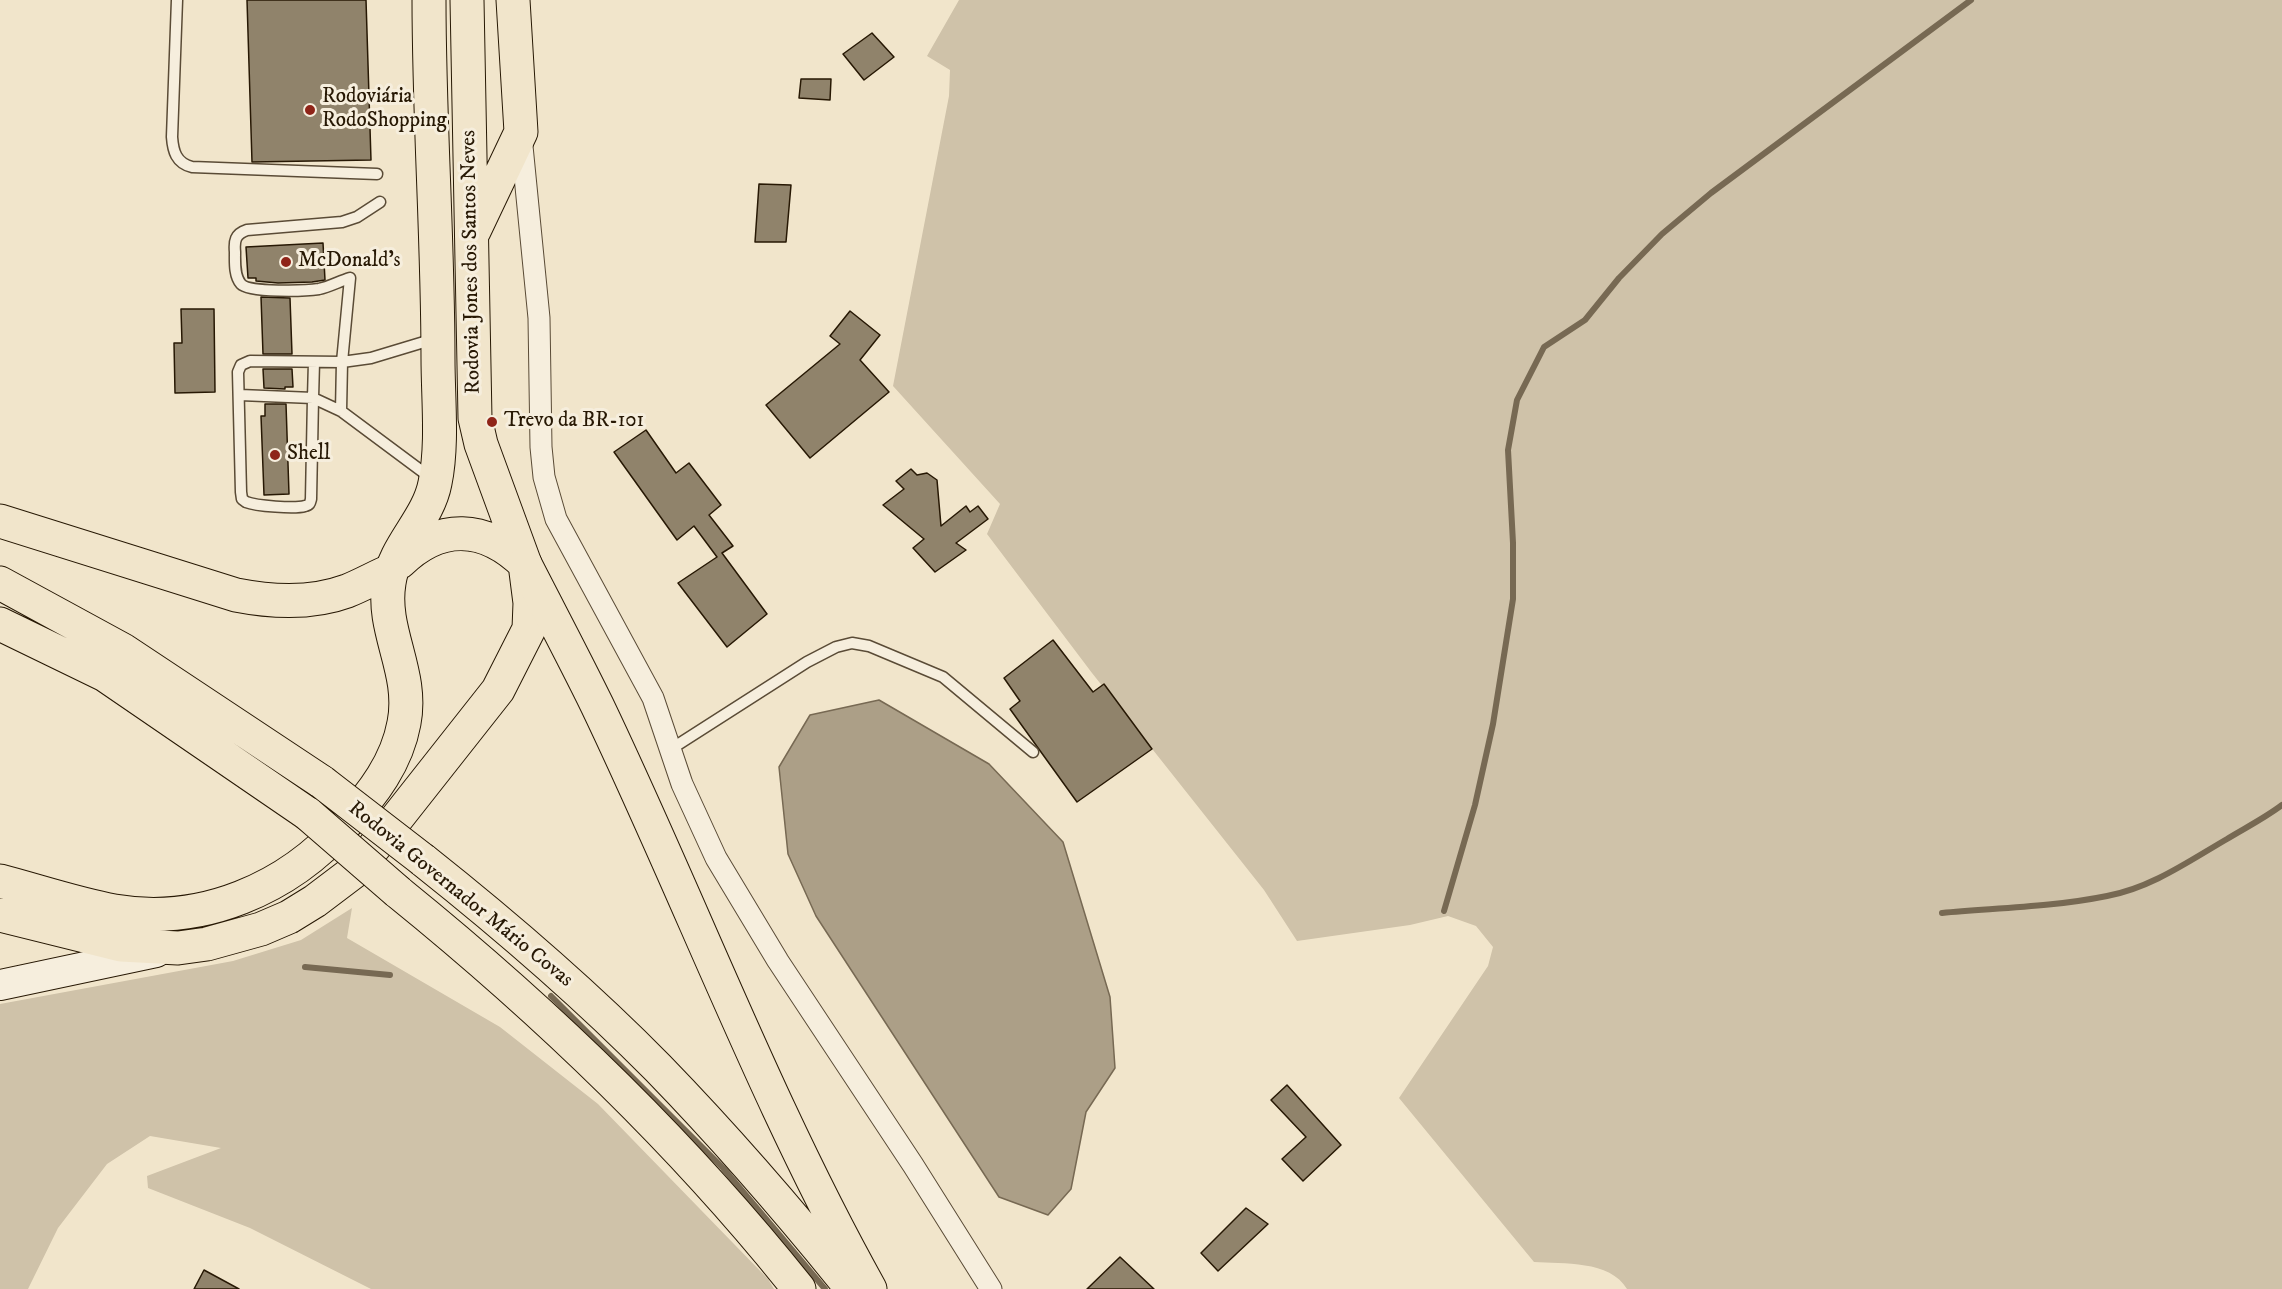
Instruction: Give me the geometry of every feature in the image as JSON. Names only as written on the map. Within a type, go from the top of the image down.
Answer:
[{"type":"main road","name":"Rodovia Jones dos Santos Neves","points":[[0,881],[113,910],[165,914],[191,911],[241,898],[289,874],[331,841],[377,787],[398,748],[404,725],[406,690],[388,613],[387,593],[390,571],[430,501],[436,482],[438,452],[438,338],[431,166],[429,0]]},
{"type":"main road","name":"Rodovia Jones dos Santos Neves","points":[[0,915],[121,945],[178,948],[216,942],[261,929],[289,917],[315,902],[356,870],[498,690],[529,629],[530,603],[525,564],[482,444],[475,418],[467,0]]},
{"type":"main road","points":[[471,238],[520,132],[513,0]]},
{"type":"main road","points":[[0,521],[236,595],[259,599],[326,597],[346,591],[390,571],[411,551],[433,538],[457,533],[484,537],[510,550],[525,564],[597,706],[777,1108],[816,1188],[870,1289]]},
{"type":"main road","name":"Rodovia Governador Mário Covas","points":[[0,583],[123,650],[322,782],[423,860],[543,960],[657,1066],[760,1178],[852,1289]]},
{"type":"main road","name":"Rodovia Governador Mário Covas","points":[[0,624],[105,675],[308,814],[516,991],[627,1096],[729,1205],[799,1289]]},
{"type":"main road","points":[[0,985],[178,948]]},
{"type":"street","points":[[520,132],[539,318],[541,447],[548,496],[556,519],[653,698],[694,813],[716,858],[778,961],[913,1165],[990,1289]]},
{"type":"lane","points":[[177,0],[172,137],[174,152],[180,161],[192,167],[377,174]]},
{"type":"lane","points":[[341,411],[342,362],[350,278],[319,289],[258,290],[245,287],[239,281],[236,271],[235,240],[241,232],[246,230],[342,222],[357,217],[380,202]]},
{"type":"lane","points":[[314,362],[311,499],[309,504],[277,506],[250,504],[242,499],[241,492],[238,372],[241,365],[250,361],[342,362],[371,358],[438,338]]},
{"type":"lane","points":[[240,395],[313,398],[341,411],[436,482]]},
{"type":"lane","points":[[671,749],[807,662],[836,647],[852,643],[869,646],[943,676],[1033,752]]},
{"type":"shaded area","points":[[959,0],[2282,0],[2282,1289],[1627,1289],[1619,1280],[1598,1268],[1534,1262],[1399,1098],[1488,966],[1493,947],[1476,926],[1448,916],[1410,925],[1297,941],[1264,890],[1092,673],[987,534],[1000,504],[893,386],[949,96],[950,70],[927,56]]},
{"type":"shaded area","points":[[879,700],[989,764],[1063,842],[1110,997],[1115,1068],[1086,1112],[1071,1189],[1048,1215],[999,1197],[816,916],[788,854],[779,767],[810,715]]},
{"type":"shaded area","points":[[352,908],[347,938],[500,1027],[598,1104],[768,1279],[774,1289],[371,1289],[250,1228],[148,1188],[147,1176],[221,1148],[150,1136],[107,1164],[58,1228],[28,1289],[0,1289],[0,1004],[233,961],[301,940]]},
{"type":"building","name":"Rodoviária RodoShopping","points":[[247,0],[366,0],[371,160],[252,162]]},
{"type":"building","points":[[872,33],[894,57],[864,80],[843,54]]},
{"type":"building","points":[[801,79],[831,79],[830,100],[799,98]]},
{"type":"building","points":[[759,184],[791,185],[786,242],[755,242]]},
{"type":"building","name":"McDonald's","points":[[323,243],[325,280],[278,283],[248,278],[246,247]]},
{"type":"building","points":[[261,297],[290,298],[292,354],[263,354]]},
{"type":"building","points":[[181,309],[214,309],[215,392],[175,393],[174,343],[182,343]]},
{"type":"building","points":[[850,311],[880,335],[860,360],[889,392],[810,458],[766,405],[840,344],[830,336]]},
{"type":"building","points":[[263,369],[292,369],[293,387],[264,388]]},
{"type":"building","name":"Shell","points":[[265,404],[286,404],[289,494],[264,495],[261,416],[265,416]]},
{"type":"building","points":[[646,430],[676,473],[689,463],[721,505],[709,515],[733,546],[722,553],[767,614],[727,647],[678,583],[717,557],[694,526],[677,540],[614,452]]},
{"type":"building","points":[[911,469],[917,475],[927,473],[937,480],[941,526],[966,506],[970,512],[978,506],[988,519],[956,543],[966,550],[935,572],[913,548],[924,539],[883,505],[904,489],[896,481]]},
{"type":"building","points":[[1053,640],[1093,692],[1104,684],[1152,749],[1077,802],[1010,709],[1020,701],[1004,678]]},
{"type":"building","points":[[1287,1085],[1341,1145],[1303,1181],[1282,1159],[1306,1137],[1271,1100]]},
{"type":"building","points":[[1246,1208],[1268,1224],[1218,1271],[1201,1253]]},
{"type":"building","points":[[1120,1257],[1154,1289],[1087,1289]]},
{"type":"building","points":[[204,1270],[239,1289],[194,1289]]},
{"type":"waterway","points":[[1444,911],[1475,805],[1493,724],[1513,599],[1513,543],[1508,450],[1517,400],[1544,347],[1585,320],[1619,278],[1662,234],[1711,193],[1971,0]]},
{"type":"waterway","points":[[1942,913],[2066,903],[2107,896],[2139,887],[2169,873],[2282,805]]},
{"type":"waterway","points":[[305,967],[390,975]]},
{"type":"waterway","points":[[551,996],[723,1168],[825,1289]]},
{"type":"place","name":"Rodoviária RodoShopping","points":[[310,110]]},
{"type":"place","name":"McDonald's","points":[[286,262]]},
{"type":"place","name":"Trevo da BR-101","points":[[492,422]]},
{"type":"place","name":"Shell","points":[[275,455]]}]
